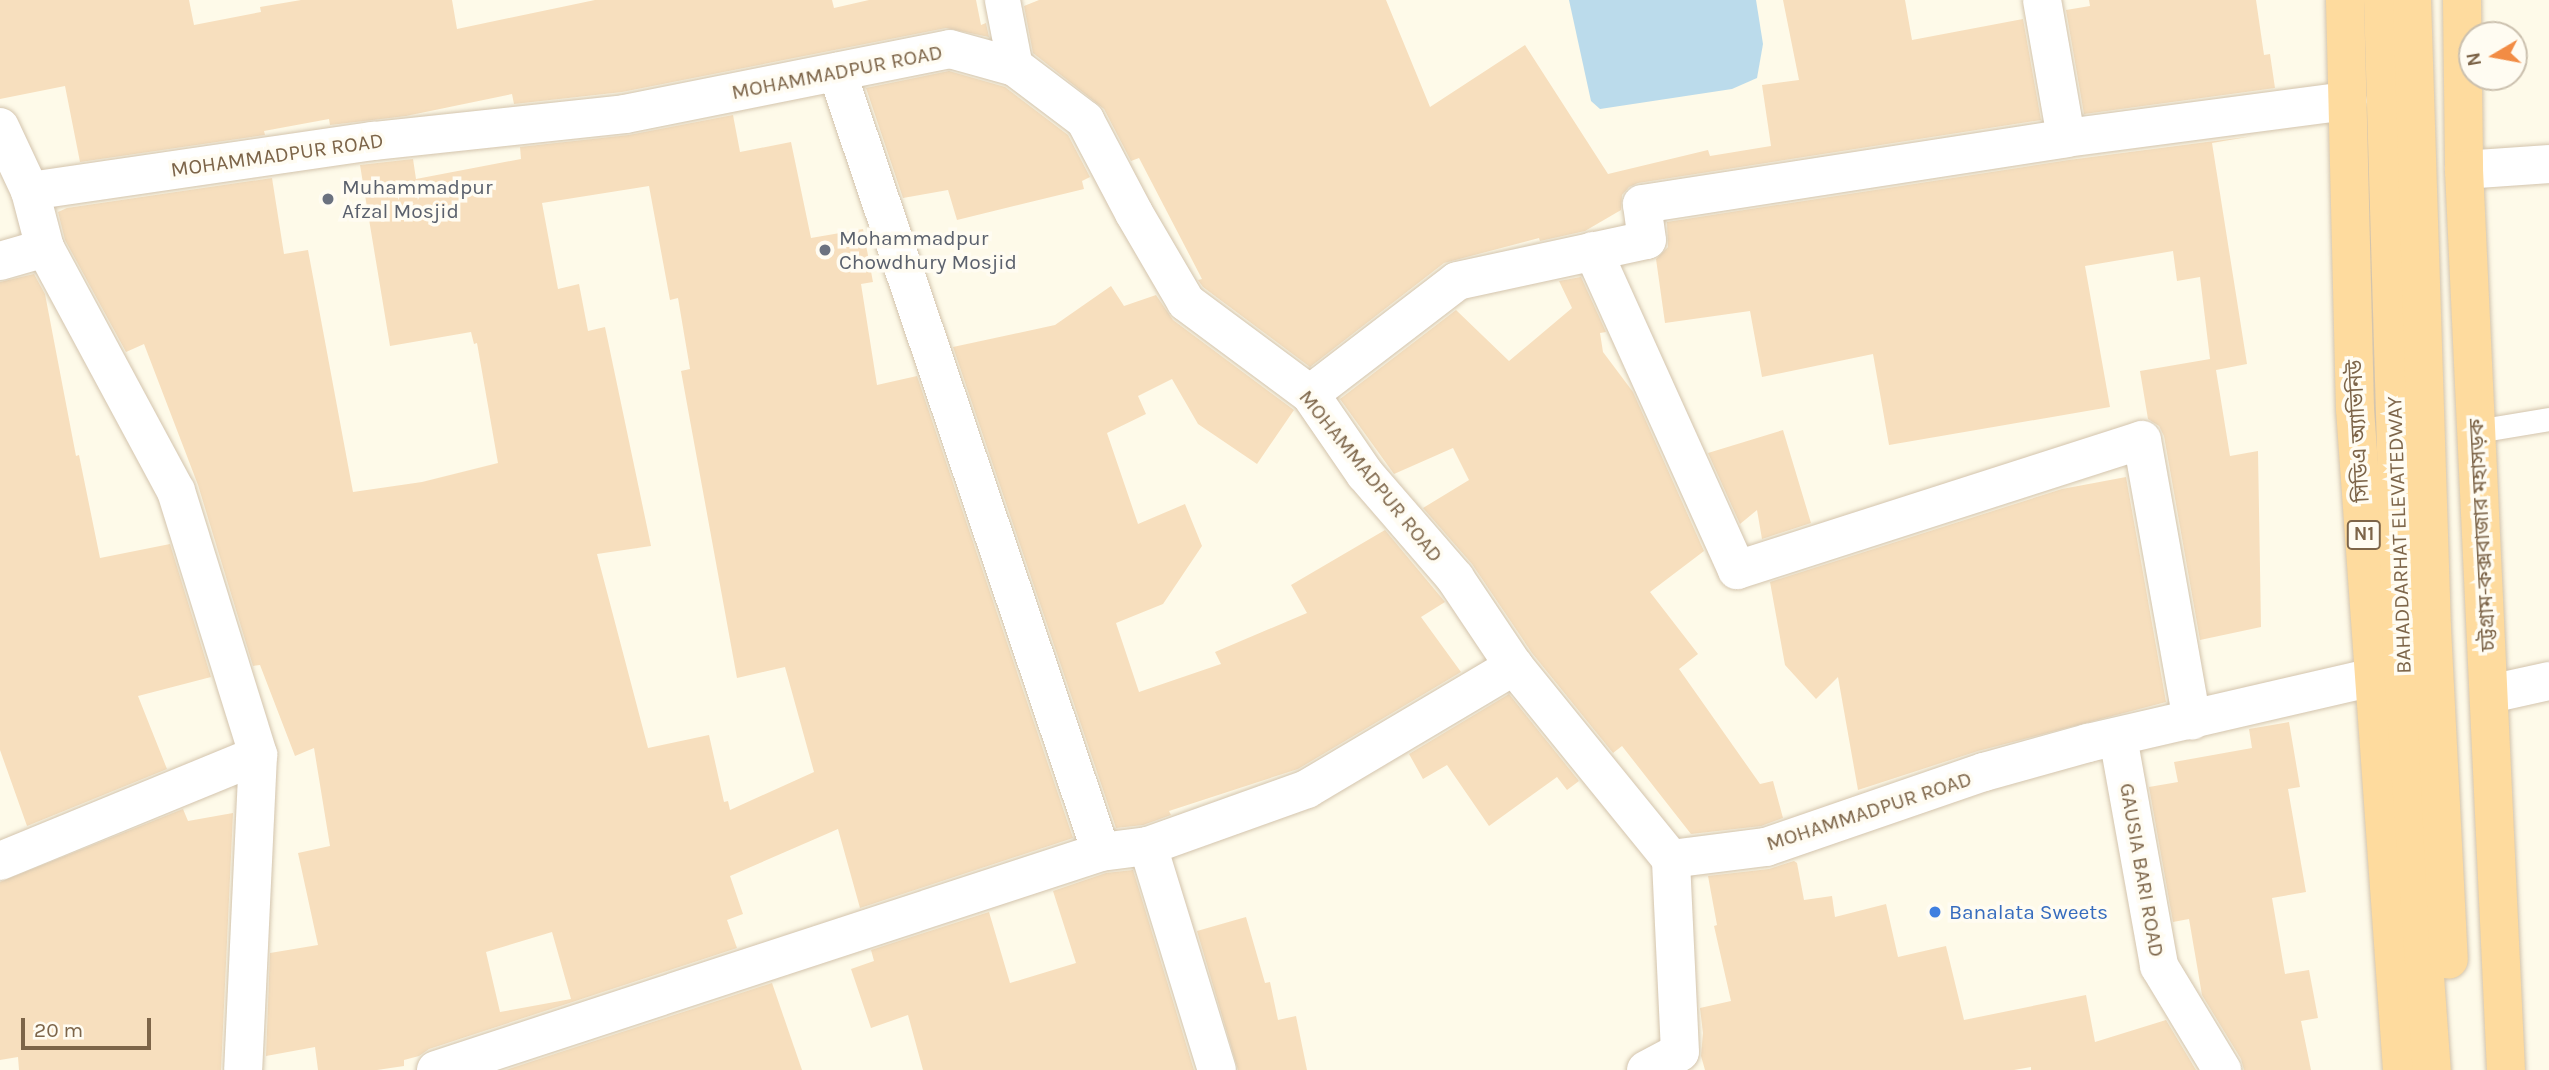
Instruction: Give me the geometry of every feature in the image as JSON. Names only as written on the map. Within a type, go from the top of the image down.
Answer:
[{"type":"highway","name":"সিডিএ অ্যাভিনিউ","points":[[2346,0],[2355,409],[2402,1070]]},
{"type":"highway","name":"BAHADDARHAT ELEVATEDWAY","points":[[2383,0],[2402,655],[2432,1070]]},
{"type":"highway","name":"BAHADDARHAT ELEVATEDWAY","points":[[2412,0],[2432,628],[2457,1070]]},
{"type":"highway","name":"চট্টগ্রাম-কক্সবাজার মহাসড়ক","points":[[2462,0],[2464,170],[2506,1070]]},
{"type":"street","points":[[1002,0],[1015,67]]},
{"type":"street","points":[[2042,0],[2066,138]]},
{"type":"street","name":"MOHAMMADPUR ROAD","points":[[30,191],[373,141],[625,114],[950,49],[1015,67],[1085,120],[1134,213],[1186,302],[1310,394],[1365,474],[1455,578],[1514,666],[1671,859],[1766,846],[1984,772],[2118,737],[2374,677]]},
{"type":"street","points":[[837,72],[1101,852]]},
{"type":"street","points":[[1310,394],[1457,281],[1647,240],[1642,204],[2066,138],[2348,101]]},
{"type":"street","points":[[0,127],[30,191],[45,248],[176,491],[258,755],[243,1070]]},
{"type":"street","points":[[2464,170],[2549,163]]},
{"type":"street","points":[[0,261],[45,248]]},
{"type":"street","points":[[1593,251],[1737,570],[2141,440],[2192,720]]},
{"type":"street","points":[[436,1070],[1101,852],[1148,846],[1307,789],[1514,666]]},
{"type":"street","points":[[2490,694],[2549,681]]},
{"type":"street","name":"GAUSIA BARI ROAD","points":[[2118,737],[2159,966],[2221,1070]]},
{"type":"street","points":[[0,861],[258,755]]},
{"type":"street","points":[[1148,846],[1217,1070]]},
{"type":"street","points":[[1646,1070],[1680,1052],[1671,859]]},
{"type":"lane","points":[[2477,430],[2549,419]]},
{"type":"water","points":[[1569,0],[1756,0],[1763,44],[1757,78],[1732,89],[1600,109],[1591,101]]},
{"type":"building","points":[[0,0],[189,0],[194,25],[261,12],[260,7],[301,0],[452,0],[457,29],[595,0],[832,0],[834,8],[869,0],[976,0],[981,25],[986,23],[989,37],[946,28],[622,92],[514,104],[512,94],[406,116],[330,125],[329,119],[264,131],[265,135],[80,162],[65,86],[0,99]]},
{"type":"building","points":[[1039,0],[1386,0],[1430,107],[1525,45],[1608,174],[1708,150],[1710,156],[1771,146],[1762,85],[1799,80],[1783,0],[1905,0],[1912,40],[2023,19],[2041,120],[1638,183],[1629,187],[1622,195],[1621,210],[1585,231],[1540,241],[1539,238],[1444,263],[1310,367],[1203,287],[1198,280],[1202,279],[1139,158],[1131,161],[1104,109],[1033,53],[1024,6]]},
{"type":"building","points":[[2089,0],[2256,0],[2264,55],[2270,54],[2275,88],[2084,114],[2066,10],[2090,6]]},
{"type":"building","points":[[949,71],[1005,87],[1068,135],[1090,177],[1082,181],[1084,189],[957,220],[948,190],[903,198],[866,88]]},
{"type":"building","points":[[733,115],[740,152],[791,142],[811,238],[863,229],[873,282],[861,284],[877,385],[917,376],[1073,838],[860,908],[838,829],[730,876],[743,914],[727,920],[737,948],[429,1049],[419,1056],[404,1060],[404,1066],[377,1070],[318,1070],[315,1047],[266,1056],[270,953],[318,945],[298,853],[330,846],[314,748],[295,756],[260,665],[253,666],[198,485],[144,344],[126,352],[65,240],[58,212],[67,208],[272,178],[284,254],[308,250],[353,492],[422,482],[498,463],[477,343],[474,344],[471,332],[390,346],[360,165],[413,159],[416,179],[521,159],[520,147],[629,135]],"holes":[[[649,186],[670,300],[678,298],[690,369],[681,371],[737,678],[785,667],[814,772],[730,810],[728,801],[724,802],[709,735],[648,748],[597,554],[651,546],[605,327],[588,331],[579,284],[558,289],[542,203]],[[552,932],[571,999],[500,1012],[486,952]]]},
{"type":"building","points":[[2253,136],[2212,143],[2247,364],[2216,370],[2230,456],[2258,451],[2261,627],[2200,640],[2164,436],[2159,426],[2148,419],[2140,371],[2210,359],[2200,277],[2177,281],[2173,251],[2085,266],[2110,407],[1889,445],[1873,354],[1762,377],[1750,311],[1665,323],[1656,259],[1668,247],[1667,222],[2069,160]]},
{"type":"building","points":[[34,274],[45,294],[76,456],[79,455],[100,558],[170,544],[211,677],[138,696],[167,769],[27,826],[0,750],[0,282]]},
{"type":"building","points":[[1581,277],[1606,332],[1600,333],[1603,352],[1633,392],[1704,551],[1650,592],[1698,654],[1679,669],[1760,784],[1773,781],[1783,818],[1761,826],[1691,834],[1622,746],[1613,753],[1532,653],[1472,564],[1423,508],[1469,480],[1453,448],[1394,474],[1340,399],[1456,310],[1509,361],[1572,308],[1559,281]]},
{"type":"building","points":[[1111,286],[1124,306],[1156,295],[1173,320],[1294,410],[1257,464],[1198,424],[1172,379],[1138,396],[1146,414],[1107,433],[1138,524],[1185,504],[1202,546],[1163,604],[1116,623],[1139,692],[1221,664],[1215,652],[1307,613],[1291,585],[1385,530],[1445,602],[1421,617],[1461,672],[1298,769],[1169,811],[1171,815],[1143,825],[1116,828],[953,347],[1055,325]]},
{"type":"building","points":[[1783,430],[1811,523],[1762,539],[1757,510],[1740,524],[1708,453]]},
{"type":"building","points":[[2126,477],[2166,702],[1978,751],[1858,790],[1838,677],[1816,699],[1785,665],[1770,582],[2062,489]]},
{"type":"building","points":[[1509,694],[1579,781],[1567,790],[1557,777],[1489,826],[1447,765],[1423,779],[1409,754]]},
{"type":"building","points":[[2289,722],[2300,787],[2288,789],[2306,892],[2272,898],[2285,974],[2309,970],[2318,1018],[2301,1021],[2311,1070],[2244,1070],[2241,1059],[2202,995],[2189,919],[2173,922],[2149,787],[2178,782],[2174,762],[2252,748],[2249,729]]},
{"type":"building","points":[[183,809],[188,821],[233,813],[221,1070],[19,1070],[18,1057],[0,1060],[0,882]]},
{"type":"building","points":[[1794,861],[1797,863],[1804,900],[1832,896],[1835,917],[1886,904],[1898,957],[1946,946],[1964,1020],[2086,995],[2095,1042],[2166,1020],[2196,1070],[2031,1070],[2031,1067],[2014,1070],[1705,1070],[1701,1056],[1703,1033],[1700,1008],[1731,1001],[1714,926],[1717,925],[1708,876],[1769,869]]},
{"type":"building","points":[[1133,870],[1194,1070],[923,1070],[908,1015],[871,1028],[851,969],[874,961],[871,950],[989,912],[1010,983],[1076,963],[1053,891],[1106,873]]},
{"type":"building","points":[[1246,917],[1265,983],[1270,982],[1278,1020],[1296,1016],[1307,1070],[1238,1070],[1197,931]]},
{"type":"building","points":[[772,983],[802,1070],[506,1070]]},
{"type":"place","name":"Muhammadpur Afzal Mosjid","points":[[328,199]]},
{"type":"place","name":"Mohammadpur Chowdhury Mosjid","points":[[825,250]]},
{"type":"place","name":"Banalata Sweets","points":[[1935,912]]}]
